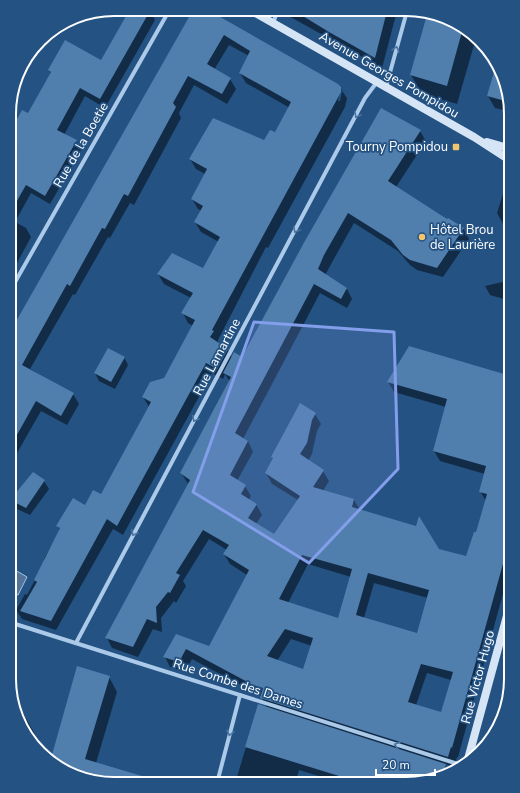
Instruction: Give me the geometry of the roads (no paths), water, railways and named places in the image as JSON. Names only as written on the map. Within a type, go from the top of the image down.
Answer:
[{"type":"main road","name":"Avenue Georges Pompidou","points":[[261,16],[474,137],[504,156]]},
{"type":"main road","name":"Avenue Georges Pompidou","points":[[474,137],[504,147]]},
{"type":"main road","name":"Rue Victor Hugo","points":[[469,754],[504,627]]},
{"type":"street","name":"Rue de la Boetie","points":[[16,280],[166,16]]},
{"type":"street","points":[[273,23],[276,16]]},
{"type":"street","points":[[386,87],[406,16]]},
{"type":"street","name":"Rue Lamartine","points":[[76,643],[366,98],[377,82]]},
{"type":"street","name":"Rue Combe des Dames","points":[[16,624],[456,763]]},
{"type":"street","points":[[219,777],[240,695]]},
{"type":"water","points":[[16,571],[27,577],[18,595],[16,594]]},
{"type":"place","name":"Tourny Pompidou","points":[[456,147]]},
{"type":"place","name":"Hôtel Brou de Laurière","points":[[422,237]]}]
